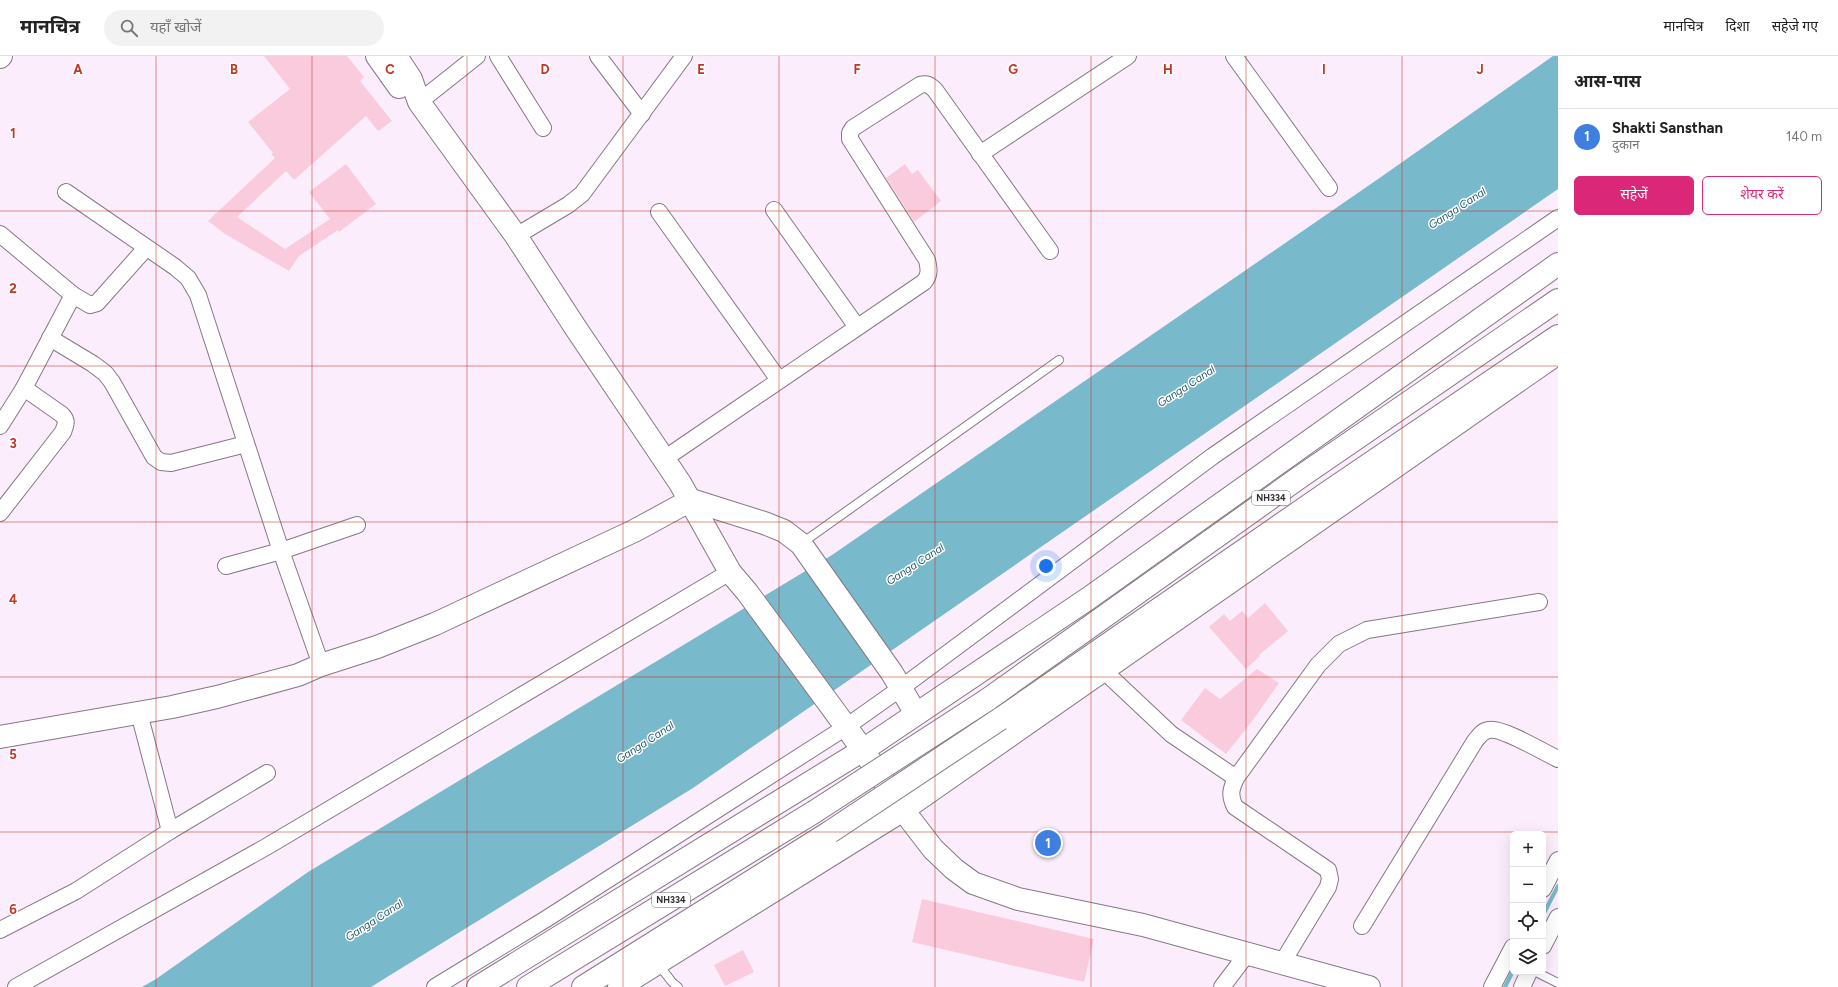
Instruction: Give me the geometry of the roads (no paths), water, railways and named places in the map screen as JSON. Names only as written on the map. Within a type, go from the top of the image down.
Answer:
[{"type":"main road","points":[[377,56],[399,87],[419,102]]},
{"type":"main road","points":[[396,56],[411,79],[419,102],[516,236],[691,500],[730,572],[747,592],[833,709],[863,750],[903,810],[933,849],[954,869],[973,882],[1018,899],[1143,925],[1282,963],[1331,982],[1369,987]]},
{"type":"main road","points":[[478,987],[863,750],[1089,598],[1558,264]]},
{"type":"main road","name":"NH334","points":[[528,987],[814,812],[987,700],[1300,477],[1558,300]]},
{"type":"main road","name":"NH334","points":[[583,987],[830,832],[1000,719],[1331,490],[1558,336]]},
{"type":"main road","points":[[619,987],[903,810],[1370,483],[1558,354]]},
{"type":"main road","points":[[0,737],[217,697],[298,675],[320,665],[377,647],[435,624],[634,532],[691,500],[764,523],[784,531],[805,549],[897,680],[916,714]]},
{"type":"street","points":[[419,102],[477,56]]},
{"type":"street","points":[[498,56],[543,128]]},
{"type":"street","points":[[598,56],[642,114]]},
{"type":"street","points":[[516,236],[568,205],[582,194],[684,56]]},
{"type":"street","points":[[980,154],[1128,56]]},
{"type":"street","points":[[1234,56],[1329,188]]},
{"type":"street","points":[[664,459],[924,282],[928,277],[929,269],[927,260],[850,139],[850,132],[853,128],[920,85],[925,84],[935,90],[1050,251]]},
{"type":"street","points":[[66,192],[188,278],[198,296],[281,551],[320,665]]},
{"type":"street","points":[[774,210],[857,327]]},
{"type":"street","points":[[659,212],[779,380]]},
{"type":"street","points":[[435,987],[546,919],[846,727],[897,680],[1213,456],[1558,218]]},
{"type":"street","points":[[0,234],[73,296],[90,305],[97,303],[146,248]]},
{"type":"street","points":[[0,426],[24,388],[73,296]]},
{"type":"street","points":[[50,338],[104,373],[114,386],[154,457],[161,462],[171,463],[246,444]]},
{"type":"street","points":[[0,513],[63,432],[66,424],[65,417],[24,388]]},
{"type":"street","points":[[226,566],[281,551],[357,525]]},
{"type":"street","points":[[16,987],[266,848],[730,572]]},
{"type":"street","points":[[1282,963],[1328,888],[1330,879],[1328,870],[1235,807],[1230,798],[1231,788],[1236,778],[1318,665],[1339,644],[1367,630],[1540,602]]},
{"type":"street","points":[[1103,670],[1172,734],[1236,778]]},
{"type":"street","points":[[139,712],[170,831]]},
{"type":"street","points":[[1362,926],[1474,742],[1481,733],[1490,730],[1501,731],[1558,760]]},
{"type":"street","points":[[0,930],[76,891],[170,831],[267,773]]},
{"type":"street","points":[[1546,883],[1558,860]]},
{"type":"street","points":[[1546,940],[1558,917]]},
{"type":"street","points":[[1492,987],[1510,953]]},
{"type":"street","points":[[1222,987],[1247,954]]},
{"type":"street","points":[[1522,987],[1528,975]]},
{"type":"lane","points":[[805,549],[1059,360]]},
{"type":"lane","points":[[657,963],[672,982],[678,987]]},
{"type":"lane","points":[[1542,975],[1558,983]]},
{"type":"water","name":"Ganga Canal","points":[[1553,56],[1558,56],[1558,189],[693,788],[371,987],[142,987],[156,979],[308,872],[832,555],[1381,177]]},
{"type":"waterway","points":[[1546,909],[1558,886]]},
{"type":"waterway","points":[[1505,987],[1511,975]]},
{"type":"place","name":"Shakti Sansthan","points":[[1048,843]]}]
